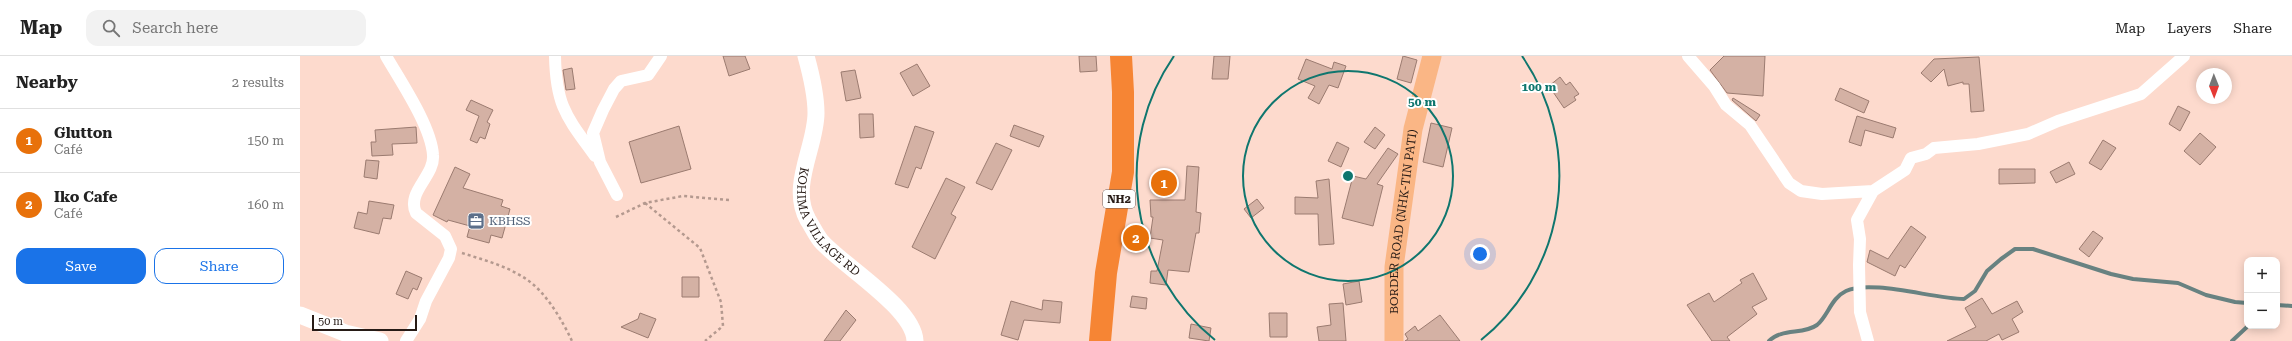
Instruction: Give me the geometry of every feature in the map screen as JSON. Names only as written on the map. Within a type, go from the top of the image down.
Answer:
[{"type":"highway","name":"NH2","points":[[1100,341],[1106,273],[1123,172],[1121,56]]},
{"type":"main road","name":"KOHIMA VILLAGE RD","points":[[806,56],[813,80],[816,114],[802,177],[802,200],[807,218],[821,240],[888,300],[907,320],[914,336],[914,341]]},
{"type":"main road","name":"BORDER ROAD (NHK-TIN PATI)","points":[[1394,341],[1394,267],[1414,129],[1432,56]]},
{"type":"main road","points":[[300,315],[345,333],[380,341]]},
{"type":"street","points":[[386,56],[419,115],[432,145],[434,161],[416,194],[413,208],[416,213],[445,236],[450,250],[449,258],[426,301],[420,319],[406,341]]},
{"type":"street","points":[[555,56],[557,95],[562,108],[600,162],[617,195]]},
{"type":"street","points":[[600,162],[593,134],[614,89],[621,81],[648,75],[661,56]]},
{"type":"street","points":[[1688,56],[1714,86],[1726,105],[1750,125],[1790,183],[1801,191],[1822,194],[1873,191]]},
{"type":"street","points":[[1868,341],[1860,312],[1860,239],[1857,220],[1873,191],[1905,170],[1911,158],[1926,154],[1934,148],[1978,144],[2028,134],[2058,122],[2140,94],[2184,56]]},
{"type":"path","points":[[616,217],[645,203],[683,196],[729,200]]},
{"type":"path","points":[[645,203],[700,248],[721,302],[723,326],[705,341]]},
{"type":"path","points":[[450,250],[505,268],[527,279],[564,324],[572,341]]},
{"type":"building","points":[[723,56],[745,56],[750,69],[729,76]]},
{"type":"building","points":[[1079,56],[1096,56],[1097,71],[1080,72]]},
{"type":"building","points":[[1214,56],[1230,56],[1228,79],[1212,79]]},
{"type":"building","points":[[1403,56],[1417,60],[1411,83],[1397,79]]},
{"type":"building","points":[[1724,56],[1765,56],[1763,96],[1727,93],[1710,70]]},
{"type":"building","points":[[1979,57],[1984,111],[1971,112],[1969,84],[1963,84],[1963,82],[1948,86],[1944,69],[1931,82],[1921,73],[1934,59]]},
{"type":"building","points":[[1306,59],[1332,69],[1334,62],[1346,66],[1338,88],[1329,85],[1319,104],[1308,98],[1315,86],[1298,79]]},
{"type":"building","points":[[917,64],[930,86],[913,96],[900,73]]},
{"type":"building","points":[[572,68],[575,89],[566,90],[563,70]]},
{"type":"building","points":[[855,70],[861,98],[846,101],[841,72]]},
{"type":"building","points":[[1560,77],[1566,85],[1570,82],[1579,94],[1574,97],[1576,100],[1564,108],[1549,86]]},
{"type":"building","points":[[1840,88],[1869,101],[1864,113],[1835,100]]},
{"type":"building","points":[[1733,98],[1760,115],[1756,121],[1732,100]]},
{"type":"building","points":[[471,100],[493,110],[487,122],[490,124],[485,139],[480,137],[477,143],[470,140],[479,116],[466,110]]},
{"type":"building","points":[[2178,106],[2190,112],[2180,131],[2169,124]]},
{"type":"building","points":[[859,114],[873,114],[874,137],[860,138]]},
{"type":"building","points":[[1857,116],[1896,128],[1893,138],[1865,130],[1861,146],[1849,142]]},
{"type":"building","points":[[1431,123],[1452,128],[1443,167],[1423,162]]},
{"type":"building","points":[[1014,125],[1044,136],[1039,147],[1010,136]]},
{"type":"building","points":[[679,126],[691,169],[641,183],[629,142]]},
{"type":"building","points":[[915,126],[934,132],[921,169],[916,167],[908,188],[895,184]]},
{"type":"building","points":[[416,127],[417,143],[392,144],[393,155],[372,156],[371,142],[376,142],[375,130]]},
{"type":"building","points":[[1375,127],[1385,135],[1375,149],[1364,142]]},
{"type":"building","points":[[2200,133],[2216,147],[2200,165],[2184,151]]},
{"type":"building","points":[[2103,140],[2116,148],[2101,170],[2089,163]]},
{"type":"building","points":[[1337,142],[1349,148],[1341,167],[1328,161]]},
{"type":"building","points":[[996,143],[1012,150],[992,190],[976,183]]},
{"type":"building","points":[[1388,148],[1398,154],[1377,184],[1383,186],[1373,226],[1342,218],[1353,176],[1366,179]]},
{"type":"building","points":[[366,160],[379,161],[377,179],[364,177]]},
{"type":"building","points":[[2069,162],[2075,174],[2056,183],[2050,172]]},
{"type":"building","points":[[1187,166],[1199,167],[1196,212],[1201,213],[1199,233],[1196,233],[1189,272],[1168,270],[1166,285],[1150,283],[1151,271],[1157,271],[1163,240],[1150,238],[1153,217],[1151,217],[1150,200],[1185,200]]},
{"type":"building","points":[[455,167],[470,174],[463,188],[503,200],[501,206],[510,209],[502,238],[491,235],[489,243],[467,237],[470,226],[448,220],[447,222],[433,215]]},
{"type":"building","points":[[1999,169],[2035,169],[2035,183],[1999,184]]},
{"type":"building","points":[[946,178],[965,187],[951,214],[956,217],[935,259],[912,247]]},
{"type":"building","points":[[1329,179],[1334,244],[1319,245],[1318,214],[1295,214],[1295,197],[1318,198],[1316,181]]},
{"type":"building","points":[[1257,199],[1264,208],[1251,218],[1244,209]]},
{"type":"building","points":[[369,201],[394,205],[391,219],[383,218],[379,234],[354,228],[358,212],[367,214]]},
{"type":"building","points":[[1911,226],[1926,237],[1905,268],[1900,265],[1895,276],[1867,262],[1870,250],[1888,259]]},
{"type":"building","points":[[2093,231],[2103,238],[2089,257],[2079,249]]},
{"type":"building","points":[[406,271],[422,278],[417,290],[413,288],[408,299],[396,294]]},
{"type":"building","points":[[1753,273],[1767,299],[1752,307],[1757,314],[1727,337],[1730,341],[1712,341],[1687,305],[1709,293],[1714,302],[1742,283],[1740,280]]},
{"type":"building","points":[[682,277],[699,277],[699,297],[682,297]]},
{"type":"building","points":[[1359,281],[1362,302],[1346,305],[1343,284]]},
{"type":"building","points":[[1132,296],[1147,298],[1146,309],[1130,307]]},
{"type":"building","points":[[1982,298],[1992,314],[2017,301],[2023,312],[2012,319],[2019,332],[2002,340],[1999,334],[1986,341],[1947,341],[1976,327],[1965,308]]},
{"type":"building","points":[[1043,300],[1062,302],[1060,323],[1024,320],[1018,340],[1001,335],[1011,301],[1042,310]]},
{"type":"building","points":[[1343,303],[1346,341],[1319,341],[1317,327],[1331,325],[1329,304]]},
{"type":"building","points":[[846,310],[856,320],[840,341],[824,341]]},
{"type":"building","points":[[640,313],[656,319],[648,338],[621,327],[638,319]]},
{"type":"building","points":[[1269,313],[1287,313],[1287,337],[1270,337]]},
{"type":"building","points":[[1440,315],[1460,341],[1405,341],[1408,339],[1405,334],[1415,326],[1418,331]]},
{"type":"building","points":[[1191,324],[1211,328],[1209,341],[1189,338]]},
{"type":"waterway","points":[[1769,341],[1780,334],[1805,330],[1817,325],[1833,302],[1841,294],[1857,288],[1886,288],[1964,299],[1975,291],[1987,271],[2015,249],[2033,249],[2111,274],[2133,279],[2178,283],[2206,295],[2244,303]]},
{"type":"waterway","points":[[2280,305],[2292,306]]},
{"type":"waterway","points":[[2232,341],[2245,329]]},
{"type":"place","name":"Glutton","points":[[1164,183]]},
{"type":"place","name":"KBHSS","points":[[476,221]]},
{"type":"place","name":"Iko Cafe","points":[[1136,238]]}]
